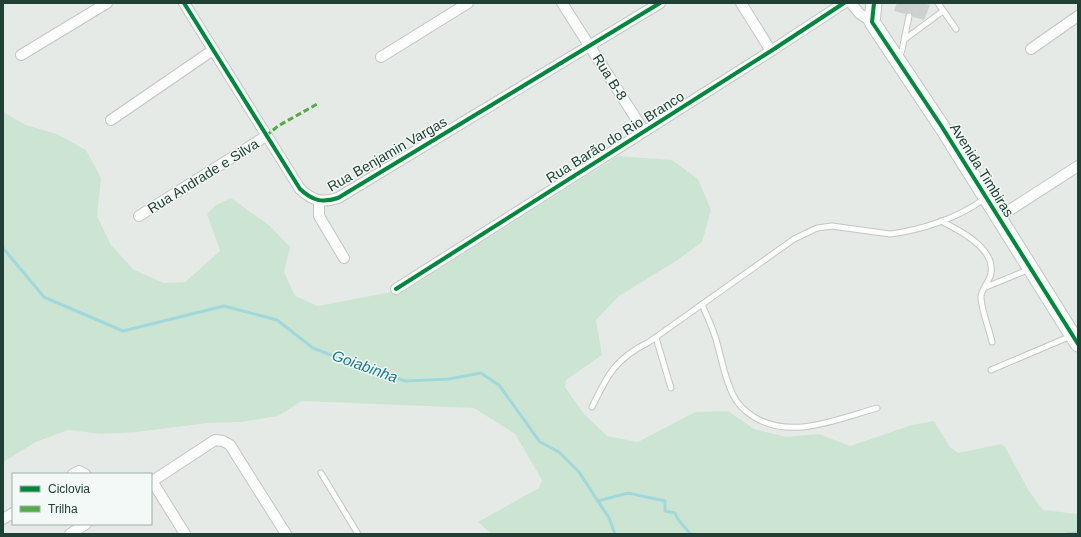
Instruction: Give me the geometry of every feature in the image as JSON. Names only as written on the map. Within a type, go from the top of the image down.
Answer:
[{"type":"street","points":[[21,55],[107,3]]},
{"type":"street","name":"Rua Benjamin Vargas","points":[[184,3],[300,189],[309,197],[319,201],[338,198],[660,3]]},
{"type":"street","points":[[381,57],[468,3]]},
{"type":"street","name":"Rua B-8","points":[[562,3],[644,131]]},
{"type":"street","points":[[741,3],[771,51]]},
{"type":"street","points":[[845,3],[859,14],[873,11]]},
{"type":"street","name":"Rua Barão do Rio Branco","points":[[396,288],[845,3]]},
{"type":"street","name":"Avenida Timbiras","points":[[873,11],[898,61],[999,217],[1030,268],[1075,334]]},
{"type":"street","points":[[1030,48],[1078,16]]},
{"type":"street","points":[[111,120],[213,50]]},
{"type":"street","name":"Rua Andrade e Silva","points":[[139,216],[266,136]]},
{"type":"street","points":[[999,217],[1078,166]]},
{"type":"street","points":[[319,201],[319,216],[344,258]]},
{"type":"street","points":[[152,480],[215,440],[223,441],[230,445],[286,534]]},
{"type":"street","points":[[152,483],[185,534]]},
{"type":"street","points":[[3,519],[12,514]]},
{"type":"street","points":[[70,534],[85,528]]},
{"type":"lane","points":[[938,3],[956,29]]},
{"type":"lane","points":[[905,39],[943,11]]},
{"type":"lane","points":[[898,61],[910,16]]},
{"type":"lane","points":[[592,407],[604,382],[620,360],[656,338],[794,239],[817,228],[832,226],[890,234],[941,221],[963,212],[986,197]]},
{"type":"lane","points":[[941,221],[964,232],[980,246],[991,264],[991,273],[986,287],[980,296],[992,342]]},
{"type":"lane","points":[[986,287],[1030,268]]},
{"type":"lane","points":[[702,304],[717,341],[727,379],[734,397],[745,411],[763,422],[782,428],[816,425],[877,408]]},
{"type":"lane","points":[[991,370],[1075,334]]},
{"type":"lane","points":[[656,338],[671,388]]},
{"type":"lane","points":[[321,473],[358,534]]},
{"type":"green space","points":[[3,112],[26,125],[57,134],[86,150],[101,178],[97,216],[111,245],[134,270],[164,283],[185,282],[220,251],[207,214],[216,205],[231,198],[270,226],[290,247],[284,272],[295,296],[318,306],[407,289],[618,156],[672,160],[698,179],[711,210],[702,242],[676,261],[619,296],[596,320],[602,355],[566,380],[565,387],[584,414],[607,436],[638,442],[695,412],[728,411],[754,429],[786,437],[819,434],[850,446],[912,425],[934,421],[950,447],[958,453],[1001,444],[1005,447],[1029,491],[1043,510],[1078,514],[1078,534],[491,534],[478,522],[539,488],[542,480],[515,434],[474,408],[302,401],[278,416],[241,422],[207,423],[137,432],[102,434],[68,430],[36,442],[3,462]]},
{"type":"building","points":[[897,3],[922,3],[930,5],[924,20],[913,17],[910,12],[905,14],[894,11]]},
{"type":"waterway","name":"Goiabinha","points":[[3,248],[44,297],[123,331],[224,306],[277,320],[313,348],[364,368],[406,381],[449,379],[481,373],[499,385],[540,442],[559,452],[579,472],[609,518],[615,534]]},
{"type":"waterway","name":"Goiabinha","points":[[598,501],[628,493],[665,501],[665,511],[675,513],[677,519],[690,534]]},
{"type":"waterway","name":"Goiabinha","points":[[1066,534],[1078,533]]},
{"type":"marked path","points":[[266,136],[278,126],[319,103]]},
{"type":"cycle path","points":[[184,3],[300,189],[309,196],[322,201],[338,198],[660,3]]},
{"type":"cycle path","points":[[396,289],[844,3]]},
{"type":"cycle path","points":[[874,3],[872,22],[942,127],[1078,344]]}]
